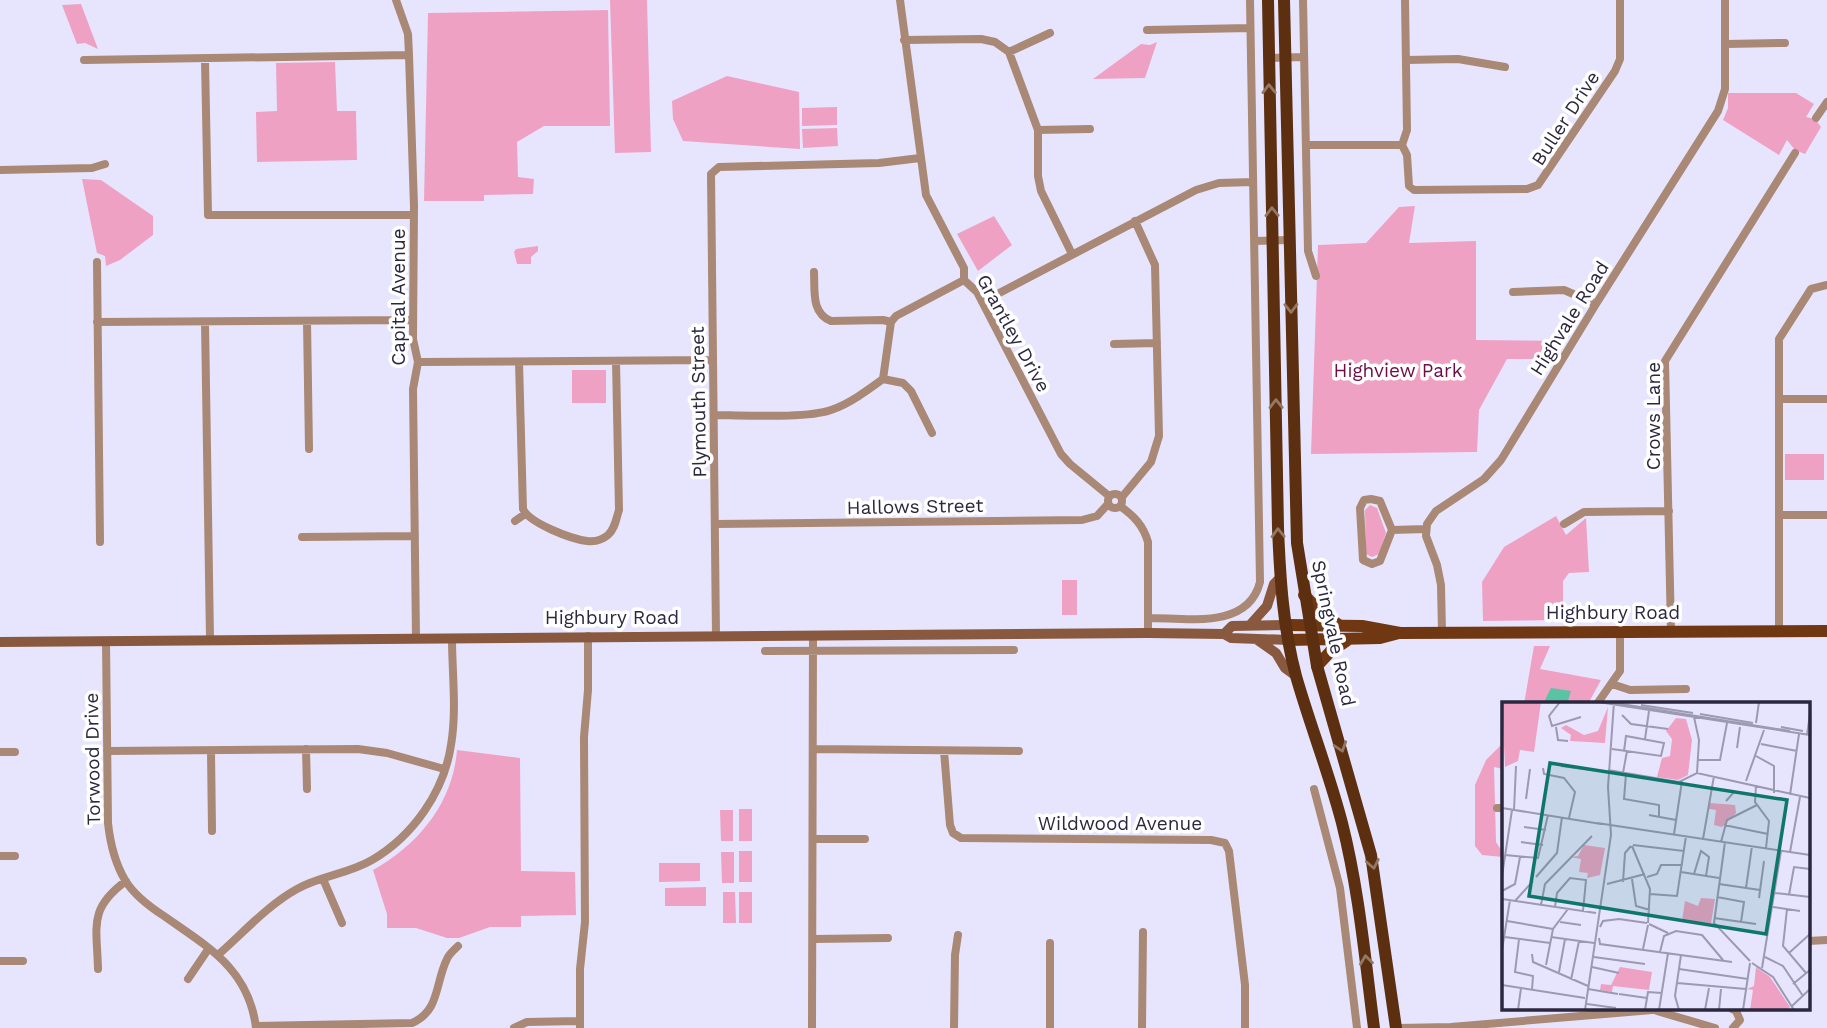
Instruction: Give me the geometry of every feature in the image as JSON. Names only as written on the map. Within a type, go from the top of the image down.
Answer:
[{"type":"highway","name":"Springvale Road","points":[[1268,0],[1281,577],[1286,625],[1296,676],[1351,861],[1374,1028]]},
{"type":"highway","name":"Springvale Road","points":[[1284,0],[1295,513],[1304,595],[1317,666],[1371,855],[1397,1028]]},
{"type":"main road","points":[[1250,625],[1267,606],[1274,584],[1281,577]]},
{"type":"main road","points":[[1304,595],[1322,614],[1339,625]]},
{"type":"main road","name":"Highbury Road","points":[[1224,634],[1232,626],[1250,625],[1339,625],[1380,628],[1399,633]]},
{"type":"main road","name":"Highbury Road","points":[[0,642],[1148,633],[1224,634],[1231,638],[1289,640],[1380,638],[1399,633],[1442,632],[1827,631]]},
{"type":"main road","points":[[1317,666],[1330,652],[1350,638]]},
{"type":"main road","points":[[1256,639],[1276,653],[1285,668],[1296,676]]},
{"type":"street","name":"Capital Avenue","points":[[396,0],[408,34],[409,55],[414,215],[414,351],[418,362],[413,390],[416,638]]},
{"type":"street","name":"Grantley Drive","points":[[900,0],[926,195],[964,268],[964,280],[977,292],[1061,454],[1108,500]]},
{"type":"street","points":[[1148,618],[1222,617],[1238,612],[1247,605],[1259,587],[1261,569],[1250,0]]},
{"type":"street","points":[[1303,0],[1308,251],[1316,276]]},
{"type":"street","name":"Buller Drive","points":[[1405,0],[1407,130],[1402,145],[1407,155],[1409,186],[1413,190],[1527,189],[1538,185],[1615,71],[1620,59],[1620,0]]},
{"type":"street","name":"Highvale Road","points":[[1426,529],[1429,519],[1436,511],[1477,485],[1496,466],[1718,111],[1726,89],[1725,0]]},
{"type":"street","points":[[1147,30],[1250,29]]},
{"type":"street","points":[[1009,52],[1050,33]]},
{"type":"street","points":[[904,40],[981,39],[995,42],[1009,52],[1038,130],[1038,176],[1041,191],[1072,254]]},
{"type":"street","points":[[1726,44],[1785,43]]},
{"type":"street","points":[[84,60],[409,55]]},
{"type":"street","points":[[1269,58],[1304,57]]},
{"type":"street","points":[[1406,60],[1458,59],[1505,67]]},
{"type":"street","points":[[205,60],[208,215],[414,215]]},
{"type":"street","points":[[1816,118],[1827,102]]},
{"type":"street","points":[[1038,130],[1090,129]]},
{"type":"street","points":[[1306,145],[1402,145]]},
{"type":"street","name":"Crows Lane","points":[[1671,631],[1665,361],[1795,153]]},
{"type":"street","name":"Plymouth Street","points":[[716,636],[710,179],[714,170],[726,167],[879,163],[920,158]]},
{"type":"street","points":[[0,170],[92,168],[105,163]]},
{"type":"street","points":[[982,302],[1205,186],[1253,181]]},
{"type":"street","points":[[1108,500],[1112,507],[1121,502],[1151,462],[1158,442],[1155,265],[1135,221]]},
{"type":"street","points":[[1254,241],[1289,240]]},
{"type":"street","points":[[97,262],[100,542]]},
{"type":"street","points":[[814,272],[817,308],[825,318],[831,321],[891,322]]},
{"type":"street","points":[[715,415],[813,414],[831,410],[868,390],[883,379],[891,322],[896,316],[964,280]]},
{"type":"street","points":[[1779,631],[1779,339],[1811,289],[1827,285]]},
{"type":"street","points":[[1513,292],[1564,290],[1596,304]]},
{"type":"street","points":[[97,323],[414,320]]},
{"type":"street","points":[[307,321],[309,449]]},
{"type":"street","points":[[205,322],[210,639]]},
{"type":"street","points":[[1114,344],[1157,343]]},
{"type":"street","points":[[418,362],[713,360]]},
{"type":"street","points":[[519,362],[522,502],[525,514],[535,522],[589,542],[600,540],[614,529],[619,510],[616,361]]},
{"type":"street","points":[[883,379],[904,383],[911,391],[932,433]]},
{"type":"street","points":[[1780,399],[1827,399]]},
{"type":"street","name":"Hallows Street","points":[[715,524],[1082,520],[1097,516],[1108,500]]},
{"type":"street","points":[[1364,500],[1381,501],[1392,530],[1380,561],[1372,564],[1363,560],[1360,508],[1364,500]]},
{"type":"street","points":[[1121,502],[1137,519],[1148,542],[1148,633]]},
{"type":"street","points":[[1564,524],[1584,512],[1669,512]]},
{"type":"street","points":[[515,521],[525,514]]},
{"type":"street","points":[[1779,515],[1827,515]]},
{"type":"street","points":[[1392,530],[1426,529],[1441,584],[1442,632]]},
{"type":"street","points":[[302,537],[415,536]]},
{"type":"street","points":[[1598,702],[1620,671],[1620,632]]},
{"type":"street","points":[[813,635],[814,1026]]},
{"type":"street","points":[[514,1028],[527,1022],[580,1025],[580,969],[585,922],[584,737],[588,690],[588,636]]},
{"type":"street","points":[[219,954],[278,901],[297,889],[372,860],[401,838],[426,809],[444,769],[453,733],[452,638]]},
{"type":"street","name":"Torwood Drive","points":[[106,641],[107,807],[110,838],[126,881],[154,910],[219,954],[238,978],[252,1009],[256,1027]]},
{"type":"street","points":[[765,651],[1014,650]]},
{"type":"street","points":[[1612,684],[1630,690],[1686,689]]},
{"type":"street","points":[[306,749],[307,789]]},
{"type":"street","points":[[107,751],[358,749],[387,753],[444,769]]},
{"type":"street","points":[[814,749],[1019,751]]},
{"type":"street","points":[[211,751],[212,831]]},
{"type":"street","name":"Wildwood Avenue","points":[[944,751],[950,825],[953,833],[961,838],[1211,839],[1225,843],[1229,851],[1245,982],[1245,1028]]},
{"type":"street","points":[[0,752],[15,752]]},
{"type":"street","points":[[1314,789],[1340,888],[1357,1028]]},
{"type":"street","points":[[814,839],[865,839]]},
{"type":"street","points":[[0,856],[15,856]]},
{"type":"street","points":[[323,879],[342,923]]},
{"type":"street","points":[[98,969],[97,917],[101,904],[110,892],[126,881]]},
{"type":"street","points":[[1142,1028],[1143,932]]},
{"type":"street","points":[[954,1028],[955,955],[958,935]]},
{"type":"street","points":[[814,939],[888,938]]},
{"type":"street","points":[[1050,943],[1050,1028]]},
{"type":"street","points":[[256,1027],[412,1023],[424,1018],[430,1010],[447,958],[457,946]]},
{"type":"street","points":[[187,979],[209,948]]},
{"type":"street","points":[[0,961],[23,961]]},
{"type":"street","points":[[1397,1028],[1451,1028],[1649,1010]]},
{"type":"street","points":[[1663,1010],[1715,1028]]},
{"type":"street","points":[[1733,1028],[1740,1020],[1734,1010]]},
{"type":"green space","points":[[610,0],[647,0],[651,152],[615,153]]},
{"type":"green space","points":[[81,4],[98,49],[85,43],[77,44],[62,5]]},
{"type":"green space","points":[[608,10],[610,126],[544,126],[517,142],[518,177],[534,179],[533,194],[484,195],[484,201],[424,201],[428,13]]},
{"type":"green space","points":[[1157,42],[1145,78],[1093,79],[1141,44],[1150,45]]},
{"type":"green space","points":[[335,62],[337,111],[356,111],[357,160],[257,162],[256,112],[277,111],[276,63]]},
{"type":"green space","points":[[727,76],[799,92],[800,149],[683,141],[673,119],[672,101]]},
{"type":"green space","points":[[1728,93],[1796,93],[1814,104],[1806,117],[1815,119],[1821,127],[1805,154],[1795,150],[1787,140],[1779,155],[1723,120],[1728,108]]},
{"type":"green space","points":[[837,107],[837,125],[802,126],[802,108]]},
{"type":"green space","points":[[837,128],[838,146],[803,148],[802,129]]},
{"type":"green space","points":[[82,179],[101,180],[153,216],[153,235],[120,260],[106,266],[105,256],[97,253]]},
{"type":"green space","name":"Highview Park","points":[[1415,206],[1409,243],[1476,241],[1476,340],[1564,341],[1553,359],[1507,359],[1479,410],[1477,452],[1311,454],[1318,245],[1366,243],[1399,207]]},
{"type":"green space","points":[[994,216],[1012,245],[978,271],[957,234]]},
{"type":"green space","points":[[538,246],[538,251],[531,257],[531,264],[517,264],[514,252],[516,249]]},
{"type":"green space","points":[[572,370],[606,370],[606,403],[572,403]]},
{"type":"green space","points":[[1785,454],[1824,454],[1824,480],[1785,480]]},
{"type":"green space","points":[[1370,505],[1377,508],[1386,533],[1379,554],[1372,557],[1366,554],[1365,510]]},
{"type":"green space","points":[[1556,516],[1566,535],[1586,518],[1589,572],[1569,573],[1563,581],[1563,620],[1483,621],[1482,582],[1504,547]]},
{"type":"green space","points":[[1062,580],[1077,580],[1077,615],[1062,615]]},
{"type":"green space","points":[[1534,646],[1550,646],[1540,669],[1601,680],[1589,702],[1524,702]]},
{"type":"green space","points":[[1502,744],[1502,769],[1494,767],[1496,842],[1502,857],[1482,855],[1475,846],[1475,785],[1486,760]]},
{"type":"green space","points":[[457,750],[520,758],[521,871],[575,872],[576,915],[521,916],[521,927],[490,927],[459,938],[447,938],[416,928],[387,928],[387,914],[373,870],[405,848],[441,805],[449,788]]},
{"type":"green space","points":[[739,809],[752,809],[752,841],[739,841]]},
{"type":"green space","points":[[720,810],[733,810],[733,841],[721,841]]},
{"type":"green space","points":[[739,851],[752,851],[752,882],[739,882]]},
{"type":"green space","points":[[721,852],[734,852],[734,883],[722,883]]},
{"type":"green space","points":[[659,863],[700,863],[700,881],[659,882]]},
{"type":"green space","points":[[706,887],[706,906],[665,906],[665,888]]},
{"type":"green space","points":[[723,892],[735,892],[736,923],[723,923]]},
{"type":"green space","points":[[739,892],[752,892],[752,923],[739,923]]},
{"type":"shaded area","points":[[1551,688],[1571,691],[1568,702],[1544,702]]}]
